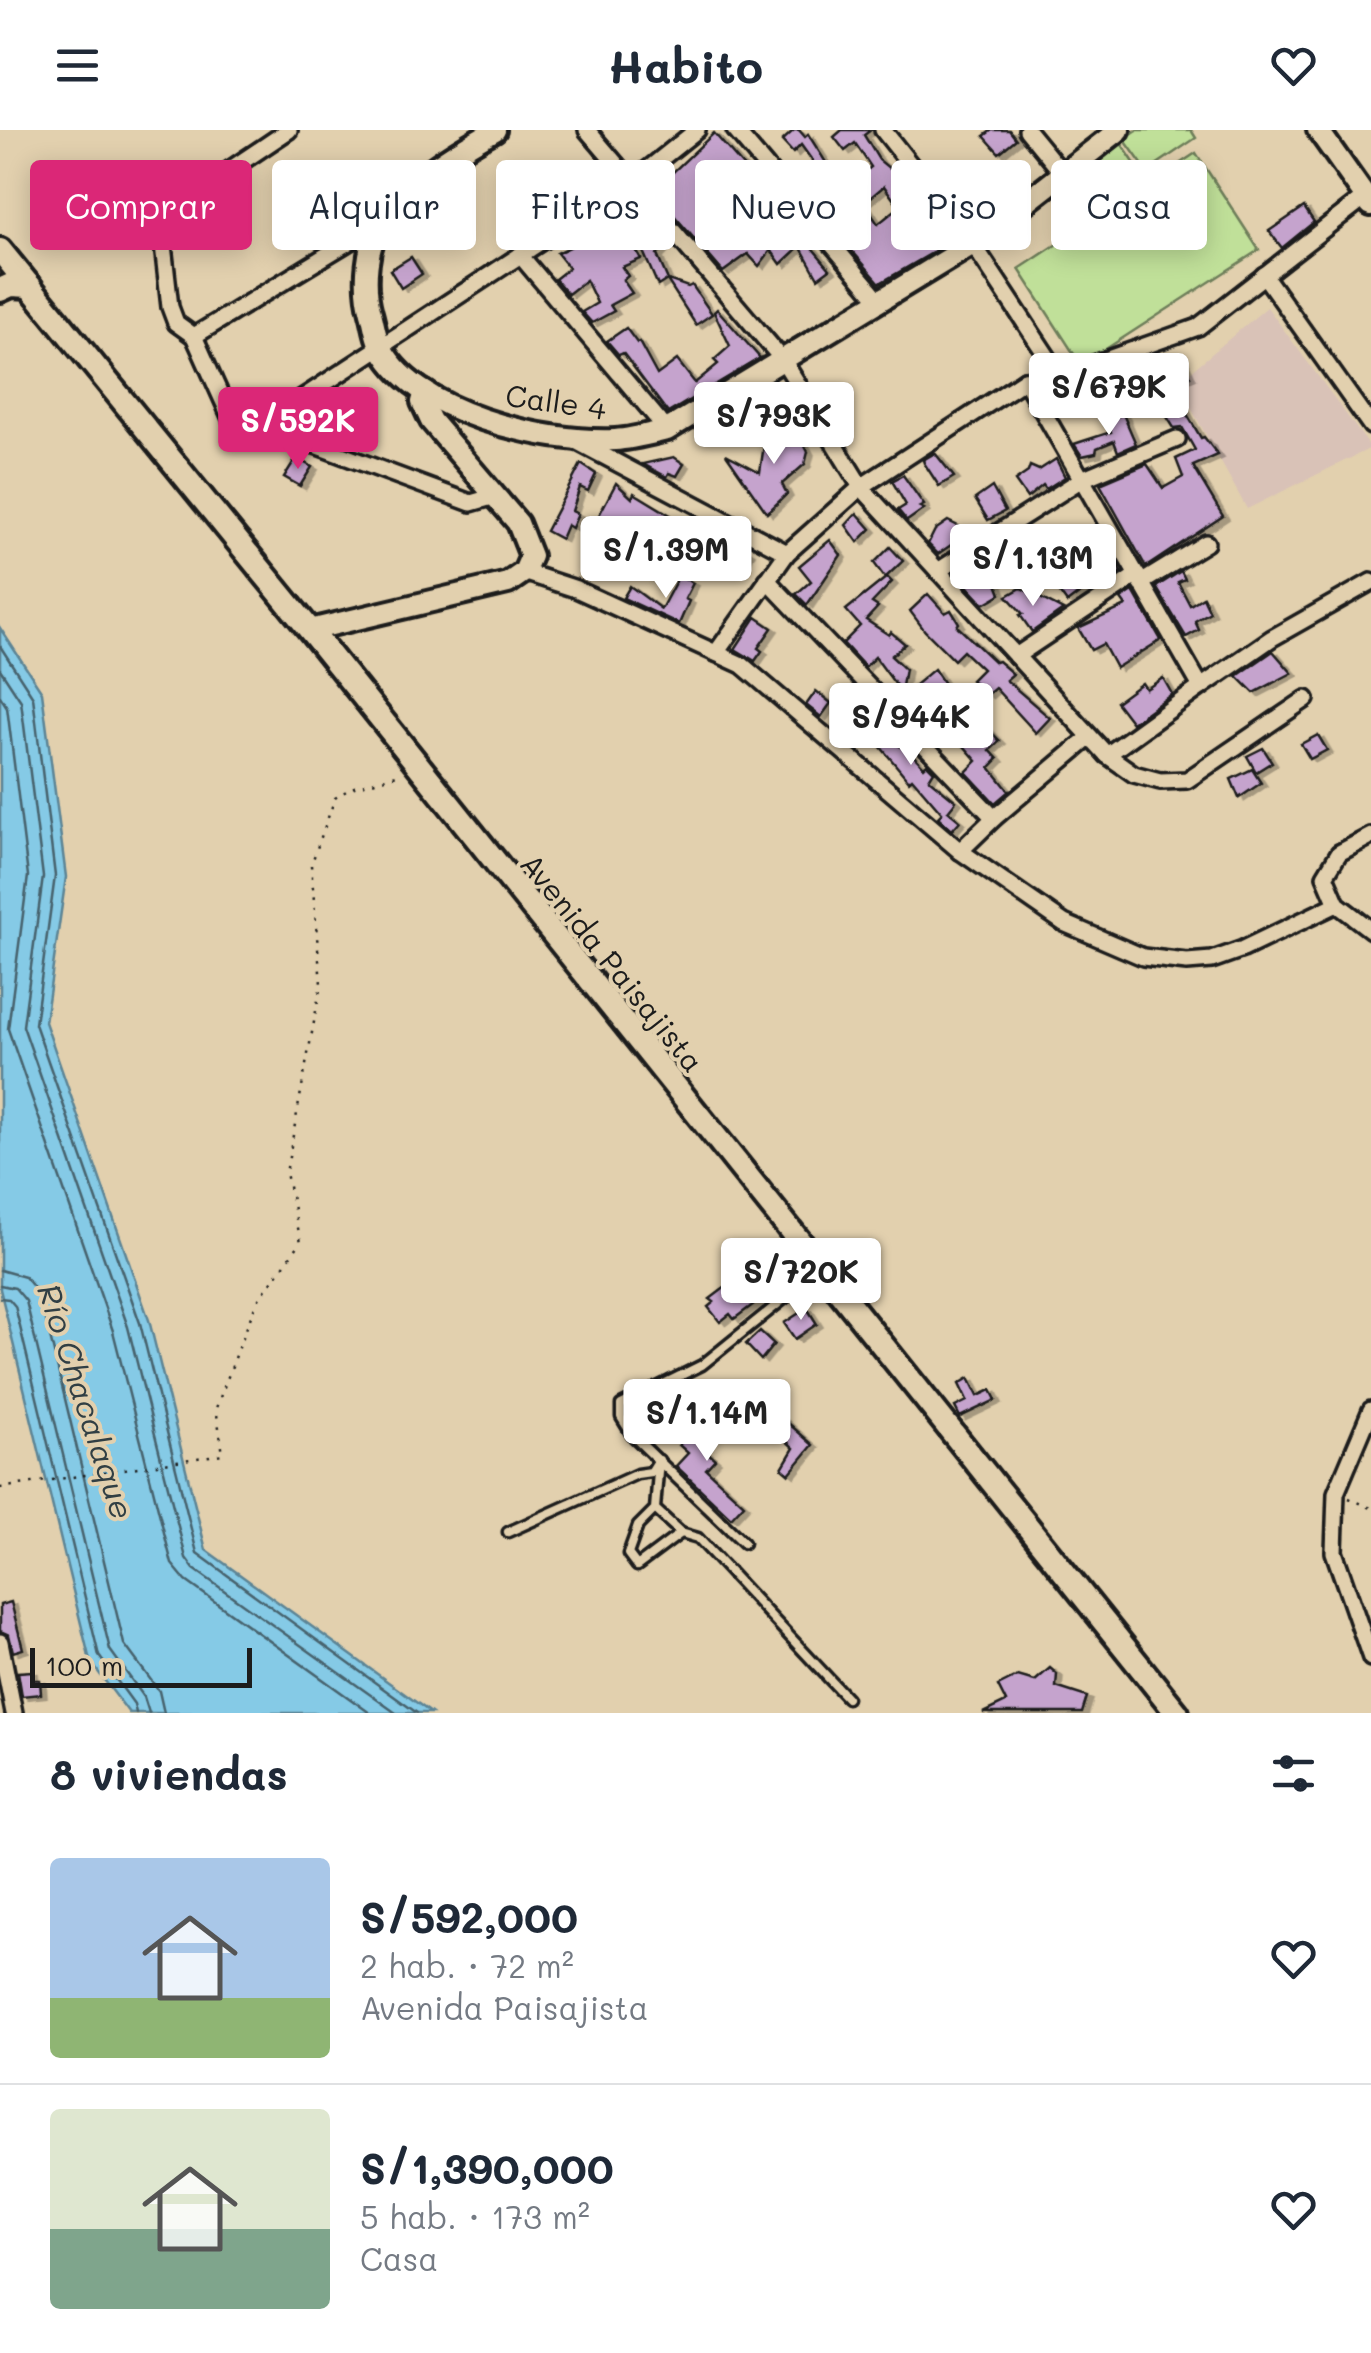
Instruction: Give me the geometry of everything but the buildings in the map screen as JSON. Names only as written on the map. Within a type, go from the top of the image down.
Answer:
[{"type":"main road","name":"Avenida Paisajista","points":[[0,250],[310,630],[1178,1713]]},
{"type":"main road","points":[[0,290],[12,285],[30,286]]},
{"type":"street","points":[[289,130],[170,210],[164,222],[170,307],[176,323],[194,336],[233,423],[244,428],[261,425],[526,250]]},
{"type":"street","name":"Calle 4","points":[[444,160],[496,130]]},
{"type":"street","points":[[588,130],[613,160]]},
{"type":"street","points":[[659,160],[696,130]]},
{"type":"street","points":[[735,130],[880,301]]},
{"type":"street","points":[[883,130],[907,160]]},
{"type":"street","points":[[1028,130],[1052,160]]},
{"type":"street","name":"Calle 4","points":[[1081,160],[1119,130]]},
{"type":"street","points":[[716,653],[786,554],[862,487],[1025,380],[1060,376],[1198,326],[1368,201],[1318,130]]},
{"type":"street","name":"Calle 4","points":[[1031,199],[1051,183]]},
{"type":"street","points":[[675,233],[782,360],[862,487],[1107,755],[1134,774],[1160,781],[1187,780],[1306,699]]},
{"type":"street","points":[[194,336],[335,250]]},
{"type":"street","name":"Calle 4","points":[[371,250],[365,293],[380,345],[425,392],[483,421],[570,438],[617,440],[667,430],[963,250]]},
{"type":"street","points":[[977,250],[1060,376]]},
{"type":"street","points":[[520,254],[667,430]]},
{"type":"street","points":[[1264,275],[1371,426]]},
{"type":"street","points":[[1025,380],[1201,687]]},
{"type":"street","points":[[310,630],[508,582],[524,572],[531,556],[518,523],[431,421],[422,402],[425,392]]},
{"type":"street","points":[[261,425],[472,503],[492,497]]},
{"type":"street","points":[[570,438],[786,554]]},
{"type":"street","points":[[938,570],[1082,479],[1177,438]]},
{"type":"street","points":[[1016,656],[1139,579],[1206,543]]},
{"type":"street","points":[[524,572],[576,589],[742,665],[960,851],[1064,923],[1143,957],[1187,962],[1212,960],[1337,904]]},
{"type":"street","points":[[767,580],[994,818]]},
{"type":"street","points":[[1107,755],[1272,638],[1371,582]]},
{"type":"street","points":[[960,851],[1090,737]]},
{"type":"street","points":[[1371,836],[1338,854],[1325,876],[1337,904],[1371,930]]},
{"type":"street","points":[[1371,1410],[1336,1493],[1334,1552],[1371,1658]]},
{"type":"street","points":[[0,1642],[14,1713]]},
{"type":"lane","points":[[744,1543],[632,1435],[621,1417],[621,1405],[702,1365],[821,1269]]},
{"type":"lane","points":[[658,1460],[655,1509],[638,1526],[628,1554],[637,1566],[681,1533]]},
{"type":"lane","points":[[508,1532],[637,1474],[651,1472],[658,1460]]},
{"type":"lane","points":[[655,1509],[681,1533],[698,1538],[848,1698]]},
{"type":"path","points":[[0,1488],[223,1454],[216,1408],[256,1303],[301,1242],[286,1173],[321,984],[311,865],[335,798],[350,788],[419,769]]},
{"type":"path","points":[[1336,1493],[1371,1508]]},
{"type":"shaded area","points":[[1267,307],[1371,448],[1247,509],[1177,383]]},
{"type":"green space","points":[[1137,130],[1191,130],[1196,138],[1163,160],[1139,160],[1124,139]]},
{"type":"green space","points":[[1121,143],[1132,160],[1097,160]]},
{"type":"green space","points":[[1207,170],[1259,250],[1081,365],[1019,269],[1051,248],[1207,250]]},
{"type":"water","name":"Río Chacalaque","points":[[0,628],[42,692],[66,877],[45,1022],[149,1320],[206,1550],[431,1713],[129,1713],[90,1661],[0,1289]]}]
